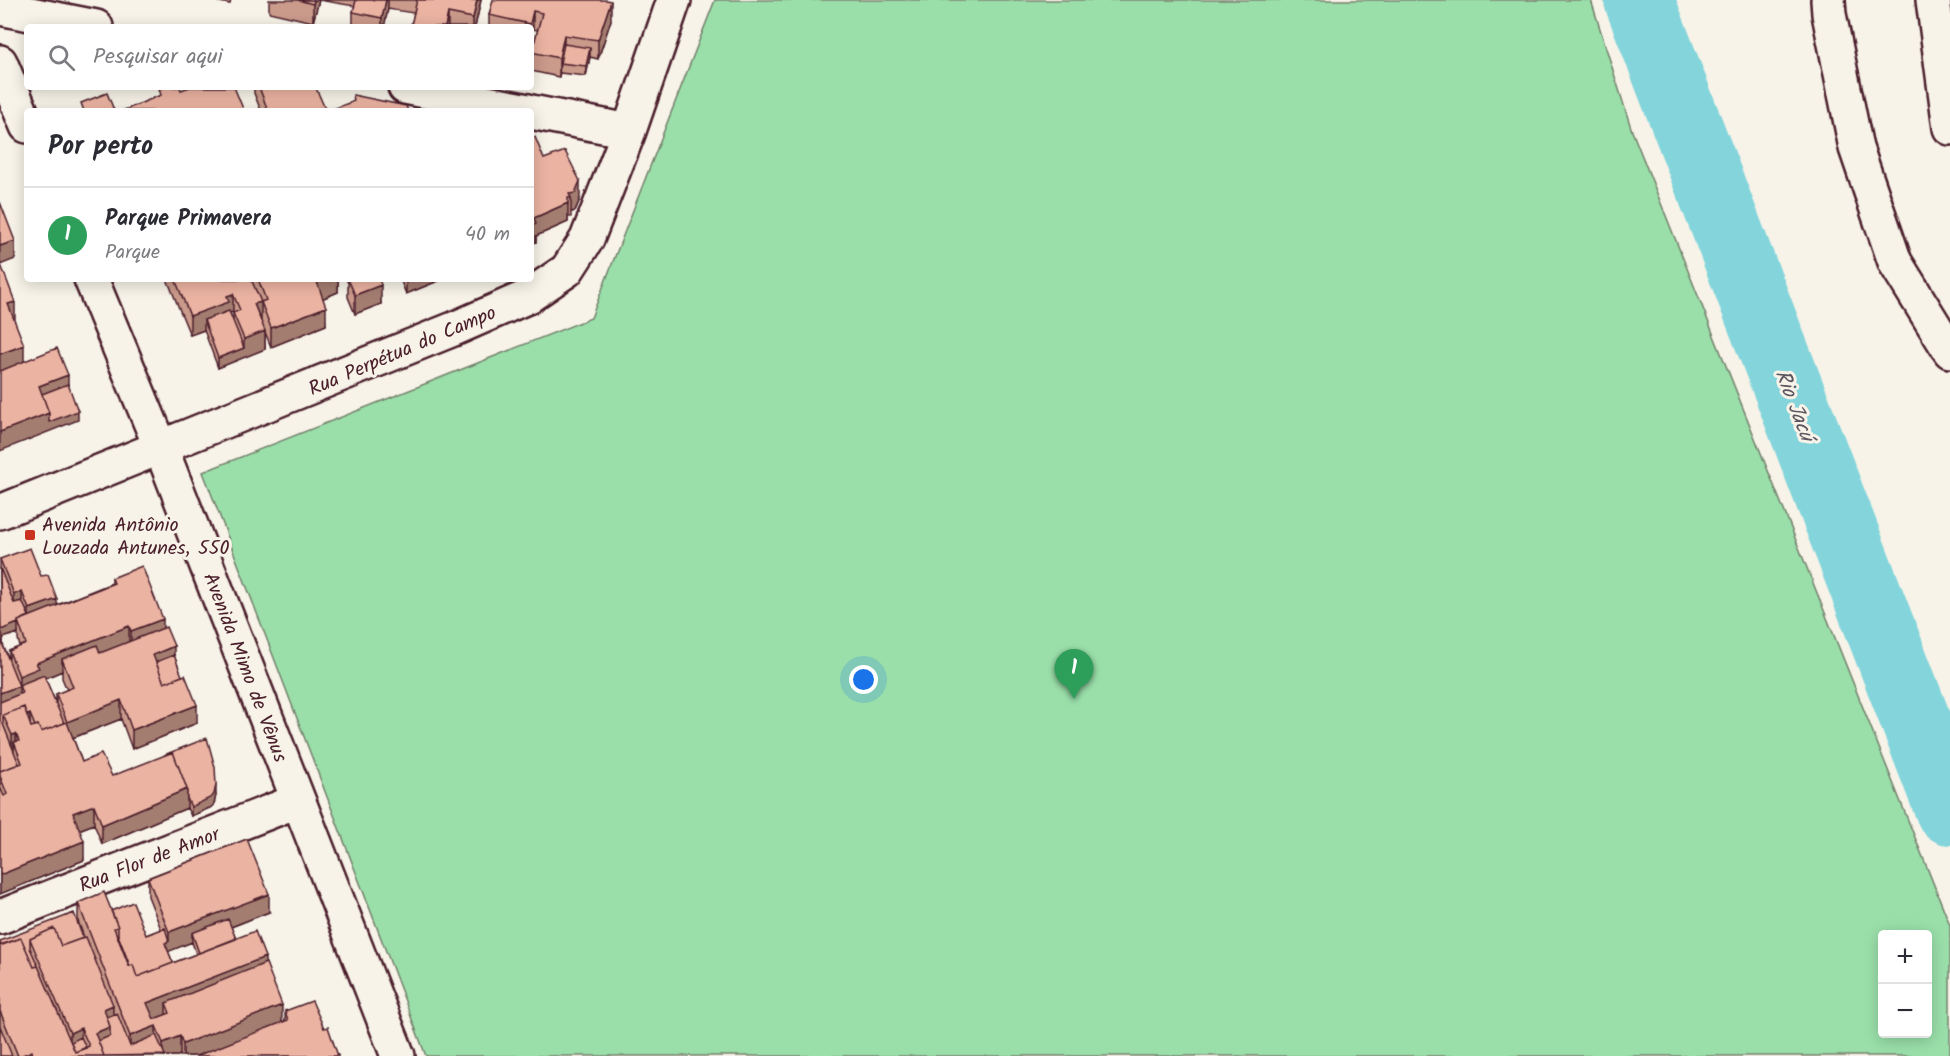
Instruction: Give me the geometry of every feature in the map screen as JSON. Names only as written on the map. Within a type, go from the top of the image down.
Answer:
[{"type":"main road","name":"Rua Perpétua do Campo","points":[[0,512],[456,328],[529,296],[567,270],[587,239],[630,131],[674,0]]},
{"type":"main road","points":[[1828,0],[1856,148],[1895,262],[1950,351]]},
{"type":"main road","points":[[1933,0],[1950,128]]},
{"type":"main road","points":[[0,8],[81,24]]},
{"type":"main road","points":[[0,62],[15,115]]},
{"type":"main road","points":[[421,90],[514,108]]},
{"type":"main road","points":[[534,112],[630,131]]},
{"type":"main road","name":"Avenida Mimo de Vênus","points":[[92,282],[161,448],[398,1056]]},
{"type":"main road","name":"Rua Flor de Amor","points":[[0,917],[297,801]]},
{"type":"green space","points":[[715,0],[1591,0],[1632,131],[1950,925],[1950,1056],[426,1056],[203,472],[591,318]]},
{"type":"building","points":[[298,0],[314,0],[313,4]]},
{"type":"building","points":[[356,0],[386,0],[382,18],[353,12]]},
{"type":"building","points":[[417,0],[477,0],[473,18],[448,13],[446,24],[411,24]]},
{"type":"building","points":[[493,0],[611,1],[598,40],[564,35],[559,58],[534,53],[542,13],[533,11],[530,24],[489,15]]},
{"type":"building","points":[[564,44],[590,48],[586,66],[560,63]]},
{"type":"building","points":[[159,90],[235,90],[243,108],[129,108],[161,95]]},
{"type":"building","points":[[260,90],[317,90],[325,108],[267,108]]},
{"type":"building","points":[[107,93],[113,108],[83,108],[81,103]]},
{"type":"building","points":[[353,95],[407,108],[336,108],[354,101]]},
{"type":"building","points":[[534,137],[544,159],[565,151],[580,181],[575,193],[569,194],[571,198],[568,198],[568,203],[534,218]]},
{"type":"building","points":[[0,202],[15,241],[0,246]]},
{"type":"building","points":[[0,262],[15,302],[8,304],[24,345],[0,354]]},
{"type":"building","points":[[176,282],[252,282],[261,302],[254,304],[265,331],[244,339],[233,313],[240,310],[233,294],[227,296],[229,302],[190,316]]},
{"type":"building","points":[[259,282],[317,282],[326,307],[271,328],[261,302],[266,300]]},
{"type":"building","points":[[349,282],[380,282],[381,285],[355,295]]},
{"type":"building","points":[[229,311],[244,348],[218,358],[204,320]]},
{"type":"building","points":[[57,348],[68,375],[39,386],[49,413],[0,432],[0,371]]},
{"type":"building","points":[[68,384],[78,411],[49,422],[49,413],[42,394]]},
{"type":"building","points":[[30,548],[41,576],[48,575],[57,599],[29,609],[22,592],[14,594],[0,559]]},
{"type":"building","points":[[142,566],[163,619],[131,631],[129,626],[36,663],[39,668],[19,676],[9,651],[26,644],[18,621],[114,583],[112,578]]},
{"type":"building","points":[[0,568],[14,603],[22,601],[29,616],[1,630]]},
{"type":"building","points":[[166,627],[174,646],[153,655],[164,683],[185,675],[197,705],[132,730],[121,700],[67,722],[56,694],[73,687],[62,659],[97,645],[100,653]]},
{"type":"building","points":[[0,638],[19,686],[0,693]]},
{"type":"building","points":[[174,655],[182,676],[164,683],[156,662]]},
{"type":"building","points":[[44,675],[64,723],[41,732],[38,725],[35,726],[30,714],[27,715],[24,707],[3,715],[3,724],[19,764],[0,771],[0,702],[22,693],[19,685]]},
{"type":"building","points":[[24,707],[31,727],[38,725],[41,732],[67,722],[82,762],[101,754],[112,776],[173,752],[187,789],[102,825],[94,805],[73,813],[84,841],[0,875],[0,787],[4,796],[7,794],[0,771],[22,763],[14,742],[19,741],[16,734],[12,735],[3,715]]},
{"type":"building","points":[[207,738],[215,767],[214,794],[191,807],[173,752],[164,755]]},
{"type":"building","points":[[247,839],[269,894],[169,932],[148,878]]},
{"type":"building","points":[[104,892],[118,927],[114,928],[129,966],[133,965],[137,977],[255,931],[265,957],[147,1003],[154,1019],[170,1013],[166,1003],[266,963],[282,1005],[183,1044],[180,1036],[163,1043],[156,1026],[130,1036],[78,903]]},
{"type":"building","points":[[133,902],[146,935],[165,928],[169,941],[165,943],[173,963],[137,977],[133,965],[130,966],[111,911]]},
{"type":"building","points":[[74,913],[83,938],[61,946],[54,928],[30,939],[30,948],[38,966],[34,967],[21,938],[0,946],[0,941]]},
{"type":"building","points":[[228,919],[236,939],[199,953],[192,933]]},
{"type":"building","points":[[54,928],[61,946],[86,937],[113,1005],[104,1009],[110,1027],[95,1033],[104,1056],[33,1056],[32,1051],[18,1056],[0,1011],[0,945],[21,938],[34,967],[38,966],[75,1052],[89,1046],[81,1028],[70,1033],[30,939]]},
{"type":"building","points":[[312,1001],[324,1028],[328,1027],[338,1056],[196,1056],[288,1020],[285,1011]]},
{"type":"building","points":[[117,1013],[130,1046],[156,1035],[165,1055],[104,1056],[98,1041],[110,1036],[107,1017]]},
{"type":"building","points":[[0,1026],[12,1056],[0,1056]]},
{"type":"building","points":[[81,1037],[86,1048],[75,1052],[71,1042]]},
{"type":"waterway","name":"Rio Jacú","points":[[1639,0],[1950,810]]},
{"type":"place","name":"Avenida Antônio Louzada Antunes, 550","points":[[30,535]]},
{"type":"place","name":"Parque Primavera","points":[[1074,699]]}]
